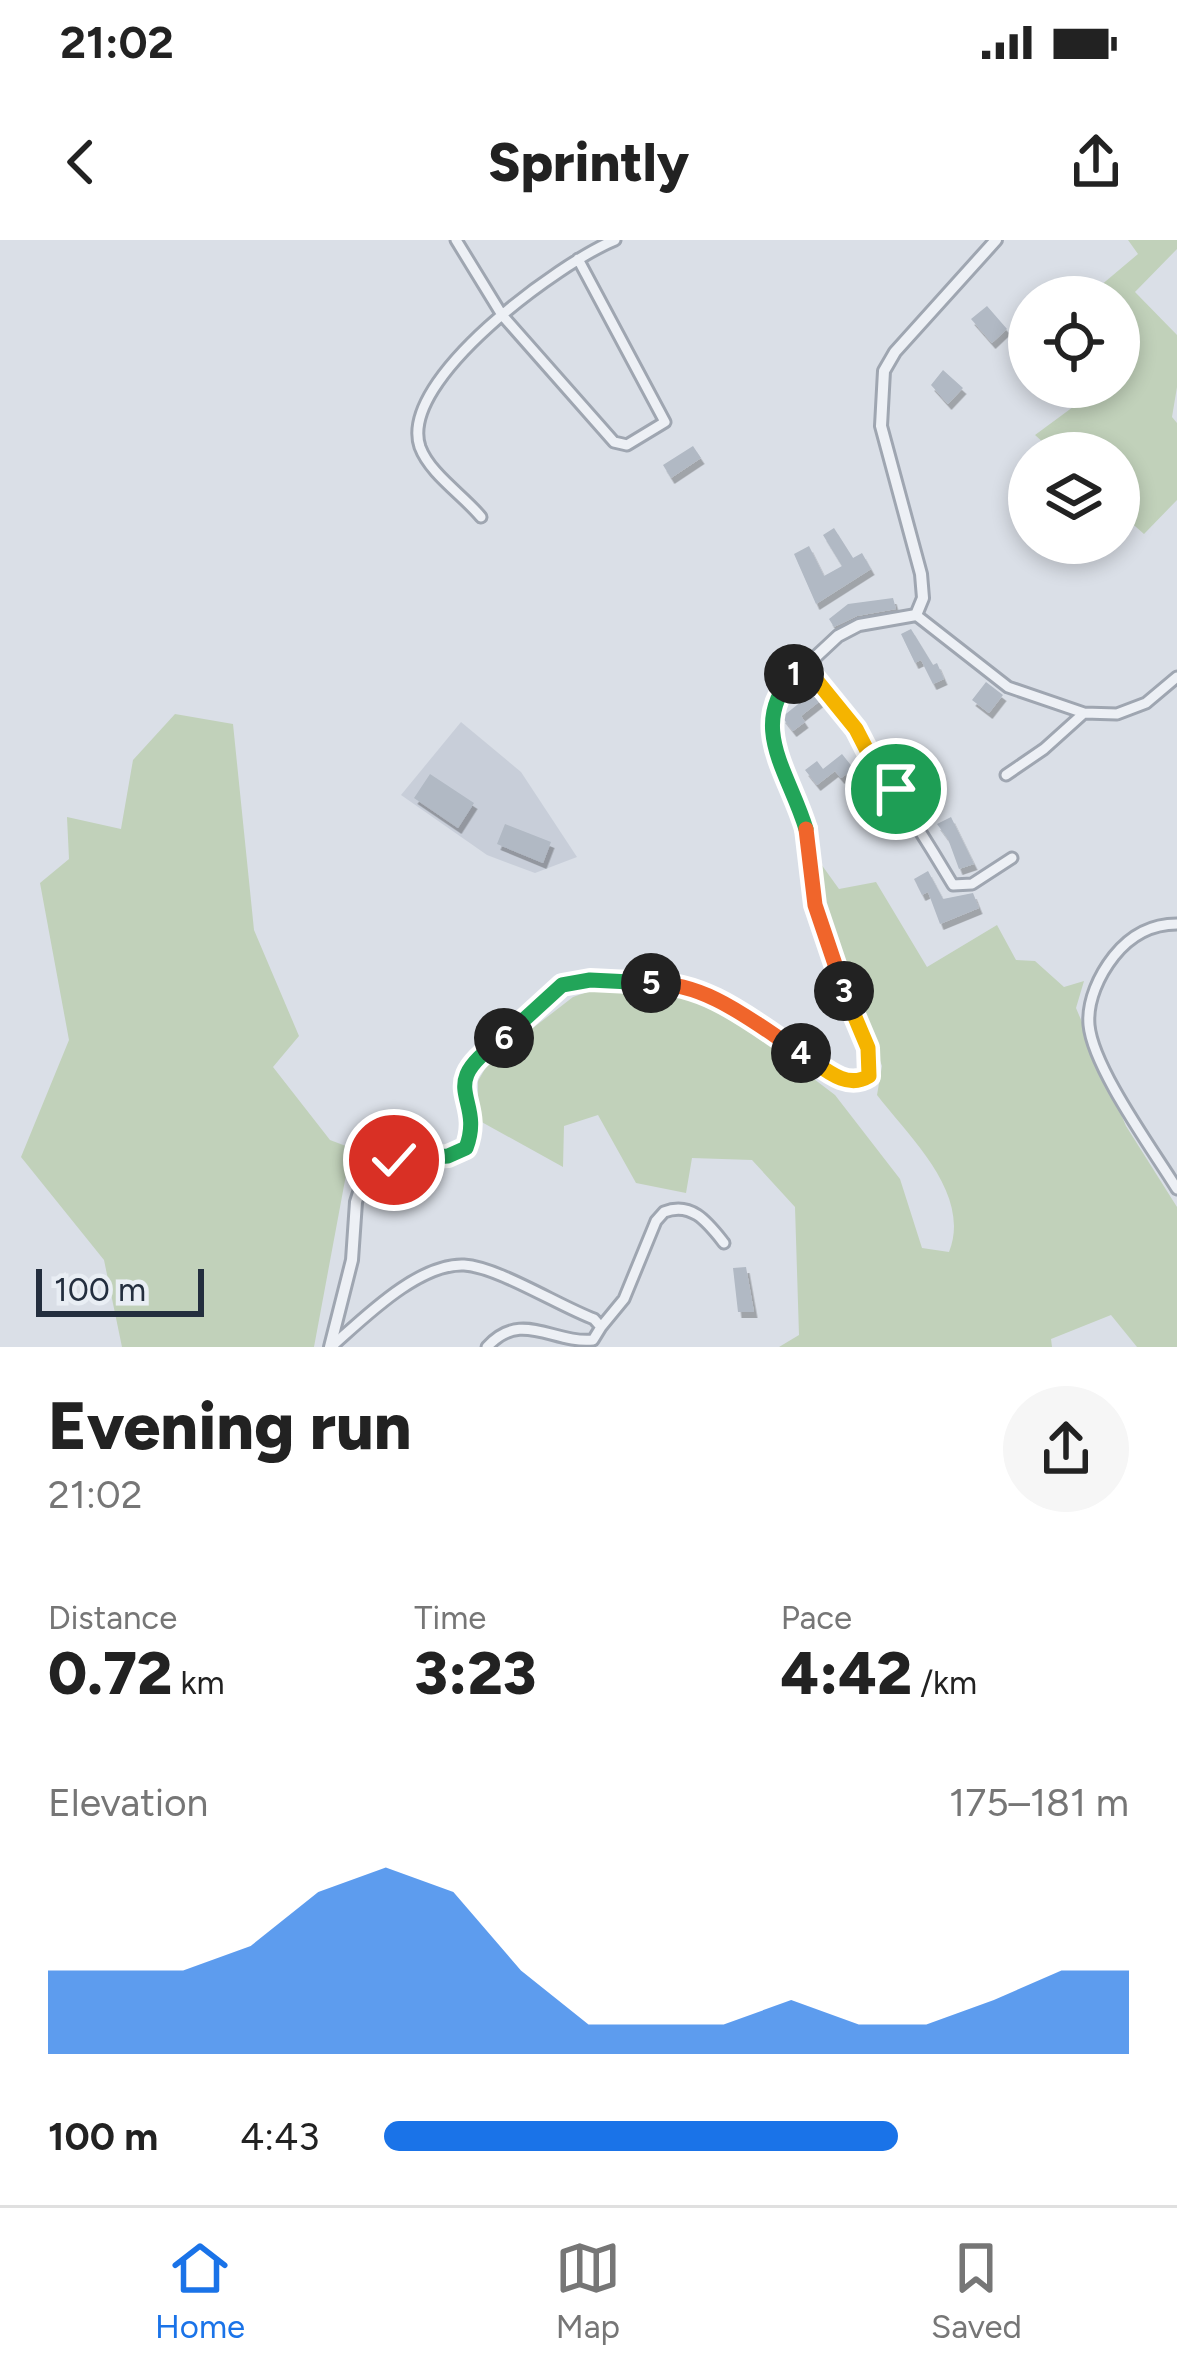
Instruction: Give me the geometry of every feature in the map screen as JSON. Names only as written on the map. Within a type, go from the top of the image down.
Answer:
[{"type":"street","points":[[456,240],[502,315],[620,446],[665,422],[578,259]]},
{"type":"street","points":[[481,517],[435,470],[420,446],[418,414],[443,376],[502,315],[578,259],[615,240]]},
{"type":"street","points":[[916,615],[922,598],[921,574],[881,426],[884,370],[996,240]]},
{"type":"street","points":[[331,1347],[352,1260],[356,1202],[364,1180],[385,1162],[448,1156],[466,1148],[471,1128],[464,1097],[466,1074],[483,1052],[526,1021],[562,985],[590,980],[673,983],[719,1000],[846,1082],[869,1076],[868,1048],[826,946],[815,905],[805,822],[779,759],[770,722],[778,692],[838,636],[859,625],[916,615],[1008,687],[1084,713],[1117,714],[1145,703],[1177,677]]},
{"type":"street","points":[[804,665],[856,729],[953,885],[972,884],[1012,857]]},
{"type":"street","points":[[1006,775],[1084,713]]},
{"type":"street","points":[[1177,924],[1158,924],[1132,938],[1115,955],[1092,995],[1089,1024],[1094,1046],[1120,1096],[1177,1189]]},
{"type":"street","points":[[601,1328],[624,1299],[664,1212],[685,1209],[705,1219],[724,1243]]},
{"type":"street","points":[[331,1347],[408,1282],[460,1264],[594,1319],[601,1328],[593,1340],[574,1342],[532,1327],[494,1339],[487,1347]]},
{"type":"shaded area","points":[[461,722],[521,772],[577,857],[535,873],[487,855],[401,795]]},
{"type":"green space","points":[[1128,240],[1177,240],[1177,249],[1140,287],[1140,276],[1112,276],[1138,254]]},
{"type":"green space","points":[[1140,297],[1177,335],[1172,417],[1177,423],[1177,500],[1144,534],[1140,530],[1140,432],[1039,432],[1072,408],[1140,408]]},
{"type":"green space","points":[[175,714],[233,724],[254,930],[299,1036],[273,1067],[330,1140],[351,1148],[314,1347],[122,1347],[104,1260],[21,1157],[69,1040],[40,883],[69,859],[67,817],[121,829],[133,760]]},
{"type":"green space","points":[[821,864],[839,889],[876,882],[927,967],[997,925],[1016,960],[1035,961],[1064,987],[1084,981],[1076,1008],[1126,1126],[1177,1207],[1177,1347],[1137,1347],[1111,1315],[1051,1339],[1052,1347],[779,1347],[799,1335],[795,1207],[752,1160],[692,1158],[686,1193],[636,1183],[598,1115],[564,1126],[563,1167],[478,1120],[478,1081],[489,1062],[573,997],[590,991],[697,998],[738,1021],[835,1095],[900,1179],[922,1248],[949,1252],[954,1230],[945,1188],[877,1095],[882,1066],[821,899]]},
{"type":"building","points":[[987,306],[1007,329],[992,343],[971,319]]},
{"type":"building","points":[[943,370],[963,388],[948,404],[931,385]]},
{"type":"building","points":[[693,446],[701,458],[671,478],[663,465]]},
{"type":"building","points":[[834,528],[853,558],[862,553],[871,569],[816,604],[794,554],[809,546],[824,576],[842,566],[823,535]]},
{"type":"building","points":[[893,598],[896,609],[857,616],[834,627],[829,619],[848,604]]},
{"type":"building","points":[[911,629],[944,679],[933,684],[921,660],[915,663],[901,634]]},
{"type":"building","points":[[986,682],[1003,695],[989,713],[972,700]]},
{"type":"building","points":[[809,686],[820,701],[801,716],[805,722],[793,731],[782,717],[802,701],[798,695]]},
{"type":"building","points":[[842,754],[854,769],[841,778],[835,771],[817,785],[805,770],[817,761],[823,769]]},
{"type":"building","points":[[430,774],[474,803],[458,828],[414,798]]},
{"type":"building","points":[[951,817],[974,864],[959,869],[937,824]]},
{"type":"building","points":[[505,824],[551,842],[543,863],[497,844]]},
{"type":"building","points":[[928,871],[943,899],[973,893],[979,908],[940,924],[928,892],[922,895],[914,879]]},
{"type":"building","points":[[746,1267],[754,1312],[738,1312],[733,1268]]},
{"type":"route","points":[[394,1160],[448,1156],[466,1148],[471,1128],[464,1097],[466,1074],[483,1052],[526,1021],[562,985],[577,982],[673,983],[696,990],[846,1082],[869,1076],[868,1048],[826,946],[815,905],[805,822],[779,759],[770,722],[778,692],[804,665],[856,729],[875,766],[896,789]]}]
